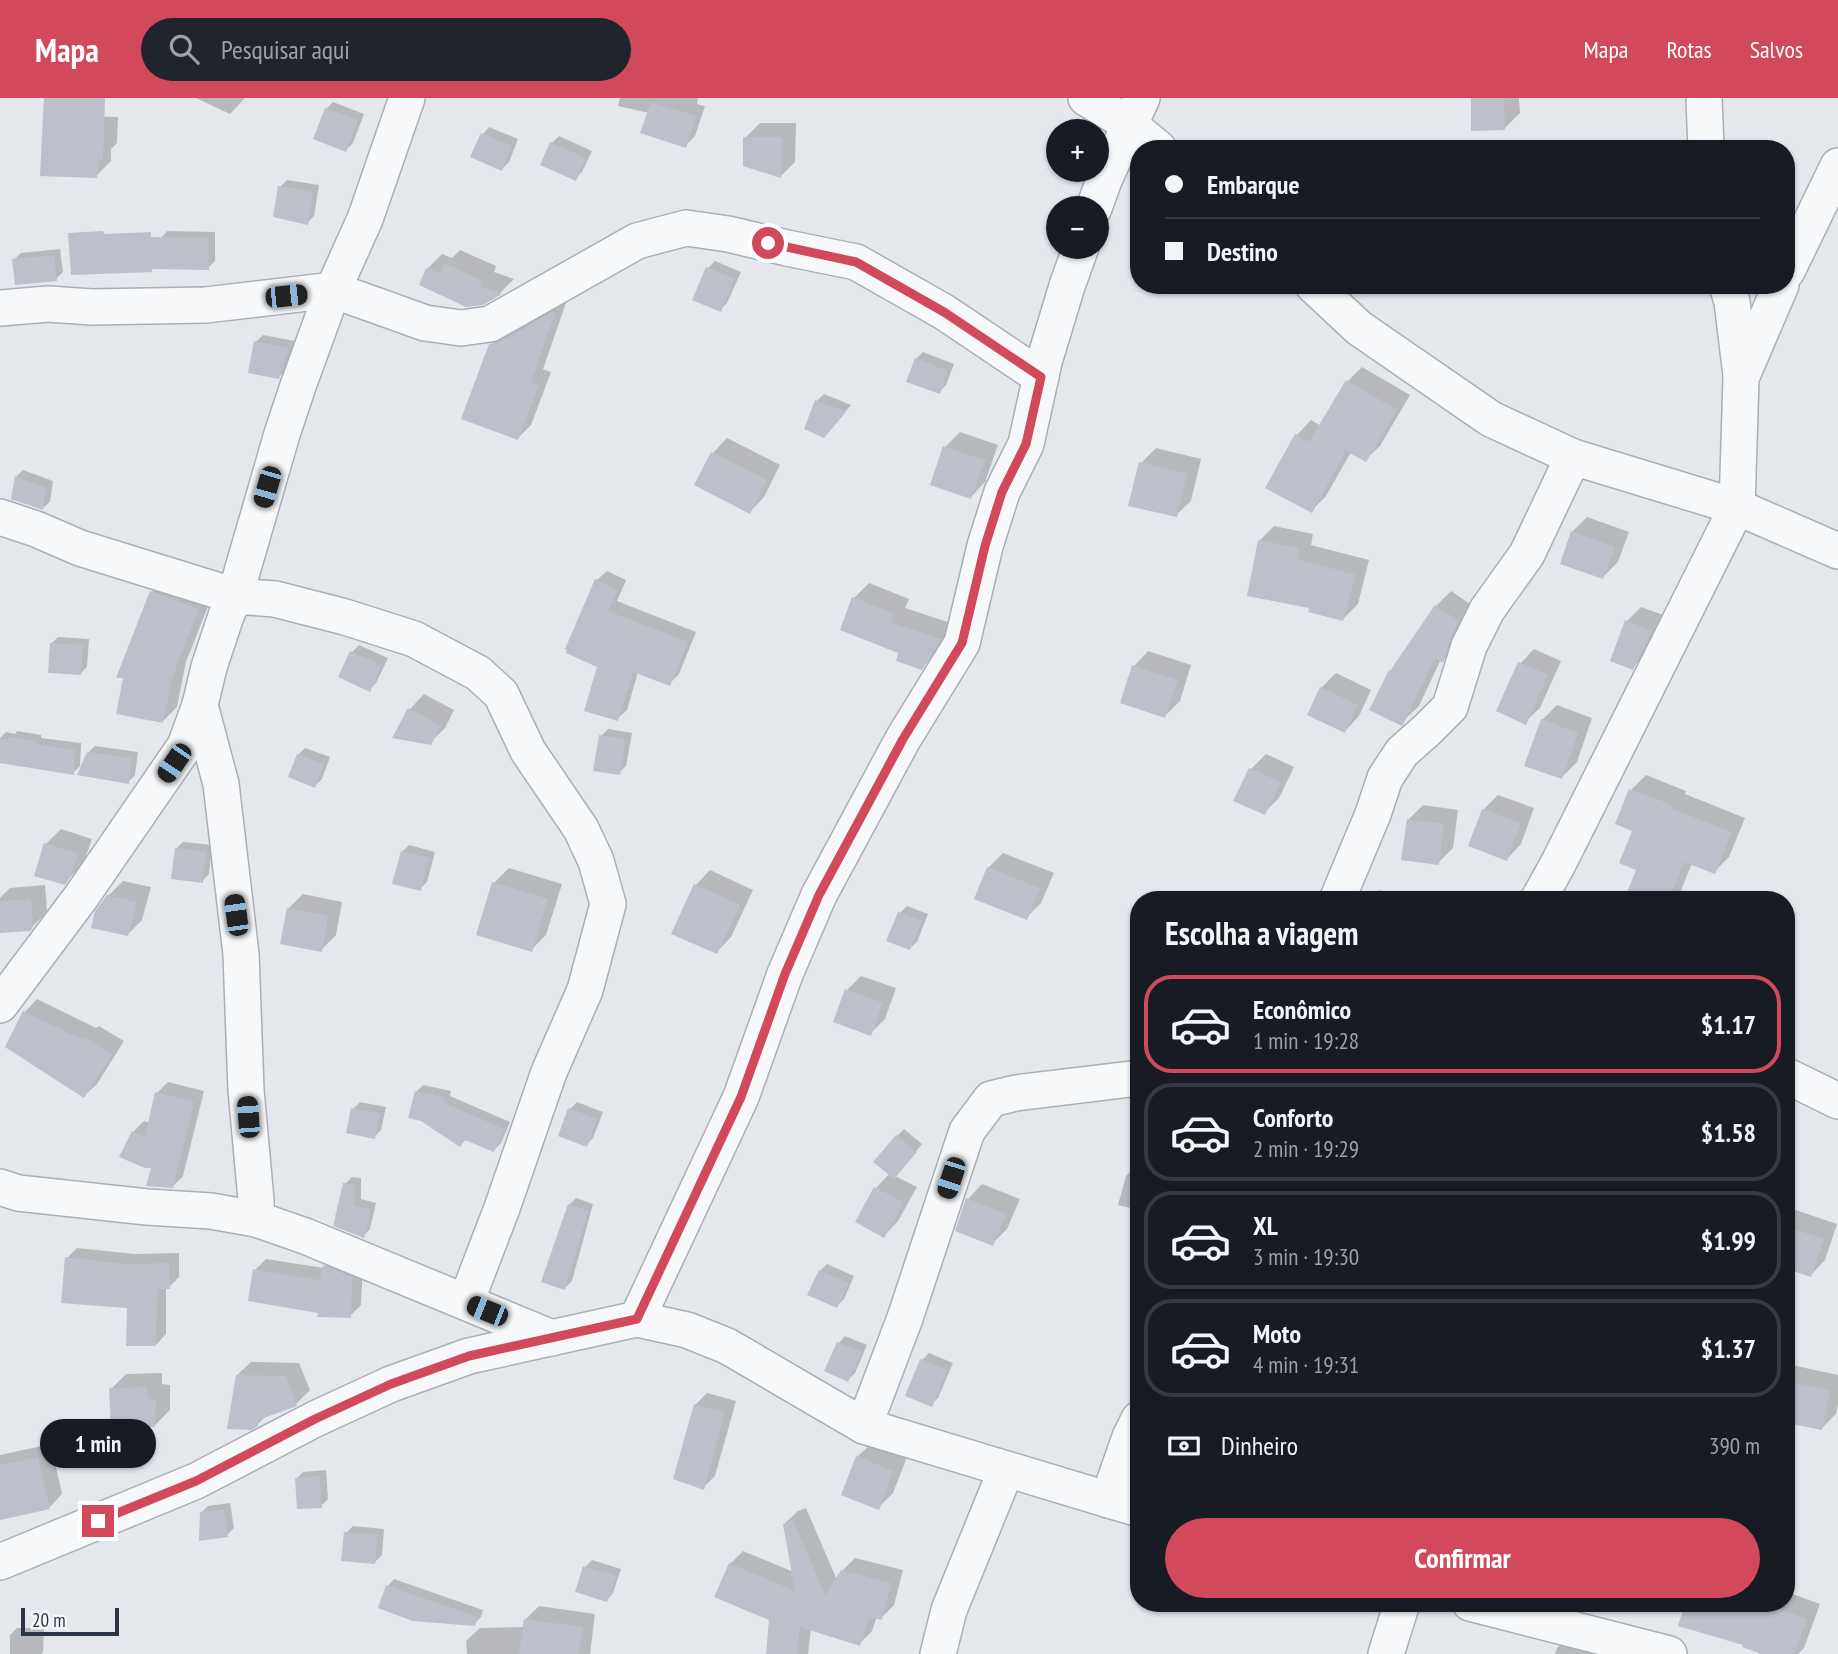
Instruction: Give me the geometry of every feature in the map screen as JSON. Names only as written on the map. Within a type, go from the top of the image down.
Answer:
[{"type":"street","points":[[0,1006],[185,746],[226,616],[235,596],[282,434],[333,290],[365,219],[407,98]]},
{"type":"street","points":[[1086,98],[1136,111],[1154,140]]},
{"type":"street","points":[[1707,140],[1712,101]]},
{"type":"street","points":[[1098,196],[1136,111]]},
{"type":"street","points":[[1795,255],[1838,166]]},
{"type":"street","points":[[0,308],[48,304],[92,307],[206,305],[333,290],[425,323],[461,328],[490,324],[637,241],[686,228],[728,234],[856,262],[944,312],[1041,377]]},
{"type":"street","points":[[637,1319],[741,1097],[785,974],[819,895],[903,739],[962,643],[985,546],[1002,492],[1026,444],[1041,377],[1077,259]]},
{"type":"street","points":[[1323,294],[1359,328],[1491,419],[1573,457],[1737,507],[1838,551]]},
{"type":"street","points":[[1543,891],[1737,507],[1741,378],[1730,294]]},
{"type":"street","points":[[1741,378],[1777,294]]},
{"type":"street","points":[[1341,891],[1385,778],[1402,752],[1450,707],[1469,646],[1488,610],[1527,554],[1573,457]]},
{"type":"street","points":[[0,517],[80,548],[235,596],[275,599],[414,639],[478,673],[501,694],[528,751],[581,829],[596,861],[608,904],[585,990],[549,1072],[466,1302]]},
{"type":"street","points":[[200,705],[221,784],[242,954],[246,1090],[256,1219]]},
{"type":"street","points":[[864,1426],[905,1318],[967,1131],[979,1113],[991,1099],[1016,1093],[1130,1079]]},
{"type":"street","points":[[1795,1080],[1838,1101]]},
{"type":"street","points":[[0,1186],[18,1193],[211,1211],[256,1219],[317,1241],[552,1338]]},
{"type":"street","points":[[0,1562],[196,1481],[315,1419],[391,1384],[469,1356],[637,1319],[687,1330],[727,1346],[864,1426],[1124,1505],[1130,1437]]},
{"type":"street","points":[[938,1654],[949,1609],[1006,1470]]},
{"type":"street","points":[[1386,1654],[1399,1612]]},
{"type":"street","points":[[1505,1612],[1669,1654]]},
{"type":"building","points":[[44,98],[105,98],[103,160],[98,160],[97,178],[40,176]]},
{"type":"building","points":[[1471,98],[1504,98],[1505,130],[1471,131]]},
{"type":"building","points":[[651,102],[696,116],[686,148],[640,133]]},
{"type":"building","points":[[325,108],[358,120],[346,152],[313,139]]},
{"type":"building","points":[[481,133],[512,146],[502,171],[470,157]]},
{"type":"building","points":[[743,137],[782,137],[781,178],[743,166]]},
{"type":"building","points":[[550,142],[586,158],[576,181],[540,165]]},
{"type":"building","points":[[278,186],[313,192],[308,225],[273,217]]},
{"type":"building","points":[[103,231],[104,234],[151,232],[151,237],[209,238],[209,270],[152,269],[152,272],[71,275],[68,233]]},
{"type":"building","points":[[54,255],[57,281],[15,285],[12,259]]},
{"type":"building","points":[[444,263],[483,281],[480,287],[502,294],[483,305],[466,307],[419,285],[426,268],[440,273]]},
{"type":"building","points":[[706,267],[735,279],[721,312],[692,300]]},
{"type":"building","points":[[552,312],[555,313],[531,382],[539,385],[518,440],[461,419],[489,344],[500,342]]},
{"type":"building","points":[[254,341],[289,348],[279,379],[248,373]]},
{"type":"building","points":[[915,358],[948,371],[940,394],[906,382]]},
{"type":"building","points":[[1346,380],[1397,410],[1366,462],[1346,451],[1312,513],[1265,488],[1295,434],[1309,442]]},
{"type":"building","points":[[815,400],[846,412],[824,438],[804,429]]},
{"type":"building","points":[[943,446],[985,460],[971,499],[930,485]]},
{"type":"building","points":[[711,452],[767,480],[750,514],[694,485]]},
{"type":"building","points":[[1139,462],[1187,474],[1177,517],[1128,506]]},
{"type":"building","points":[[15,476],[46,488],[43,510],[11,499]]},
{"type":"building","points":[[1571,531],[1615,547],[1603,579],[1560,564]]},
{"type":"building","points":[[1258,540],[1299,548],[1297,559],[1356,575],[1343,621],[1308,612],[1309,608],[1247,596]]},
{"type":"building","points":[[595,579],[618,590],[608,611],[688,642],[670,686],[633,672],[618,721],[584,711],[597,667],[566,653],[565,649]]},
{"type":"building","points":[[150,591],[199,609],[172,678],[163,723],[116,714],[123,678],[116,678]]},
{"type":"building","points":[[852,597],[895,614],[891,623],[941,639],[922,670],[896,661],[898,653],[840,630]]},
{"type":"building","points":[[1435,605],[1459,621],[1443,663],[1435,658],[1402,726],[1369,710],[1389,670]]},
{"type":"building","points":[[1625,620],[1652,631],[1633,670],[1610,661]]},
{"type":"building","points":[[50,643],[83,645],[81,675],[48,673]]},
{"type":"building","points":[[350,651],[382,665],[370,692],[338,677]]},
{"type":"building","points":[[1518,662],[1548,675],[1526,725],[1496,711]]},
{"type":"building","points":[[1132,665],[1178,680],[1165,718],[1120,703]]},
{"type":"building","points":[[1320,687],[1358,705],[1345,733],[1307,715]]},
{"type":"building","points":[[408,708],[441,726],[431,745],[392,738]]},
{"type":"building","points":[[1541,719],[1578,733],[1562,779],[1524,766]]},
{"type":"building","points":[[599,735],[626,739],[620,775],[593,771]]},
{"type":"building","points":[[9,737],[75,750],[74,775],[0,763],[0,739],[8,740]]},
{"type":"building","points":[[87,752],[132,758],[129,784],[77,775]]},
{"type":"building","points":[[297,754],[324,764],[315,788],[288,777]]},
{"type":"building","points":[[1249,768],[1281,782],[1265,815],[1233,801]]},
{"type":"building","points":[[1629,789],[1673,805],[1672,809],[1732,832],[1715,874],[1684,862],[1673,891],[1628,891],[1636,870],[1619,863],[1632,831],[1615,824]]},
{"type":"building","points":[[1482,809],[1521,823],[1507,861],[1468,846]]},
{"type":"building","points":[[1407,819],[1444,824],[1439,865],[1401,860]]},
{"type":"building","points":[[44,843],[78,853],[71,876],[65,885],[34,876]]},
{"type":"building","points":[[175,848],[206,852],[203,883],[171,879]]},
{"type":"building","points":[[401,851],[429,858],[421,891],[392,884]]},
{"type":"building","points":[[987,867],[1040,888],[1027,920],[974,899]]},
{"type":"building","points":[[492,882],[548,899],[532,952],[476,935]]},
{"type":"building","points":[[694,884],[740,905],[717,954],[671,934]]},
{"type":"building","points":[[107,895],[137,902],[128,936],[91,928],[95,911]]},
{"type":"building","points":[[31,899],[33,927],[30,931],[0,933],[0,901]]},
{"type":"building","points":[[287,908],[328,916],[322,952],[280,944]]},
{"type":"building","points":[[898,912],[922,921],[910,950],[886,941]]},
{"type":"building","points":[[845,989],[883,1003],[871,1036],[833,1022]]},
{"type":"building","points":[[23,1011],[83,1040],[85,1037],[112,1055],[84,1098],[5,1047]]},
{"type":"building","points":[[415,1091],[445,1098],[444,1103],[504,1129],[494,1152],[465,1140],[460,1147],[421,1121],[408,1118]]},
{"type":"building","points":[[155,1092],[194,1102],[173,1188],[146,1186],[151,1168],[119,1157],[132,1131],[145,1137]]},
{"type":"building","points":[[351,1108],[380,1114],[375,1139],[346,1133]]},
{"type":"building","points":[[568,1108],[597,1119],[587,1147],[558,1136]]},
{"type":"building","points":[[896,1135],[917,1152],[894,1179],[873,1162]]},
{"type":"building","points":[[343,1183],[355,1184],[354,1206],[371,1210],[364,1238],[333,1226]]},
{"type":"building","points":[[874,1187],[904,1202],[884,1238],[855,1222]]},
{"type":"building","points":[[966,1198],[1006,1214],[993,1246],[955,1231]]},
{"type":"building","points":[[568,1204],[588,1211],[565,1290],[541,1282]]},
{"type":"building","points":[[1795,1230],[1824,1239],[1811,1277],[1795,1272]]},
{"type":"building","points":[[65,1257],[123,1264],[169,1263],[170,1289],[157,1289],[156,1346],[126,1346],[127,1308],[61,1303]]},
{"type":"building","points":[[323,1265],[352,1277],[351,1318],[317,1317],[318,1313],[248,1301],[253,1269],[320,1280]]},
{"type":"building","points":[[819,1270],[849,1283],[837,1308],[807,1295]]},
{"type":"building","points":[[837,1342],[862,1352],[848,1382],[824,1371]]},
{"type":"building","points":[[920,1359],[947,1370],[932,1407],[905,1396]]},
{"type":"building","points":[[236,1375],[286,1376],[297,1406],[258,1420],[258,1426],[251,1430],[227,1429]]},
{"type":"building","points":[[1795,1383],[1830,1391],[1822,1430],[1795,1425]]},
{"type":"building","points":[[147,1387],[148,1399],[156,1399],[155,1427],[111,1428],[109,1388]]},
{"type":"building","points":[[694,1404],[725,1412],[704,1490],[673,1479]]},
{"type":"building","points":[[856,1456],[893,1471],[879,1510],[841,1495]]},
{"type":"building","points":[[38,1457],[50,1509],[0,1520],[0,1465]]},
{"type":"building","points":[[320,1476],[322,1508],[297,1509],[295,1478]]},
{"type":"building","points":[[224,1509],[228,1537],[199,1541],[200,1512]]},
{"type":"building","points":[[793,1520],[825,1595],[841,1570],[891,1583],[882,1620],[869,1617],[860,1646],[800,1627],[797,1654],[766,1654],[769,1620],[714,1597],[729,1563],[795,1591],[783,1524]]},
{"type":"building","points":[[344,1532],[378,1535],[375,1564],[341,1561]]},
{"type":"building","points":[[583,1566],[616,1576],[607,1602],[575,1592]]},
{"type":"building","points":[[386,1585],[477,1617],[475,1626],[413,1621],[378,1608]]},
{"type":"building","points":[[1682,1612],[1787,1612],[1807,1619],[1794,1654],[1761,1654],[1742,1647],[1743,1645],[1678,1626]]},
{"type":"building","points":[[524,1619],[583,1627],[579,1654],[519,1654]]},
{"type":"route","points":[[98,1521],[196,1481],[315,1419],[391,1384],[469,1356],[637,1319],[741,1097],[785,974],[819,895],[903,739],[962,643],[985,546],[1002,492],[1026,444],[1041,377],[944,312],[856,262],[768,243]]}]
